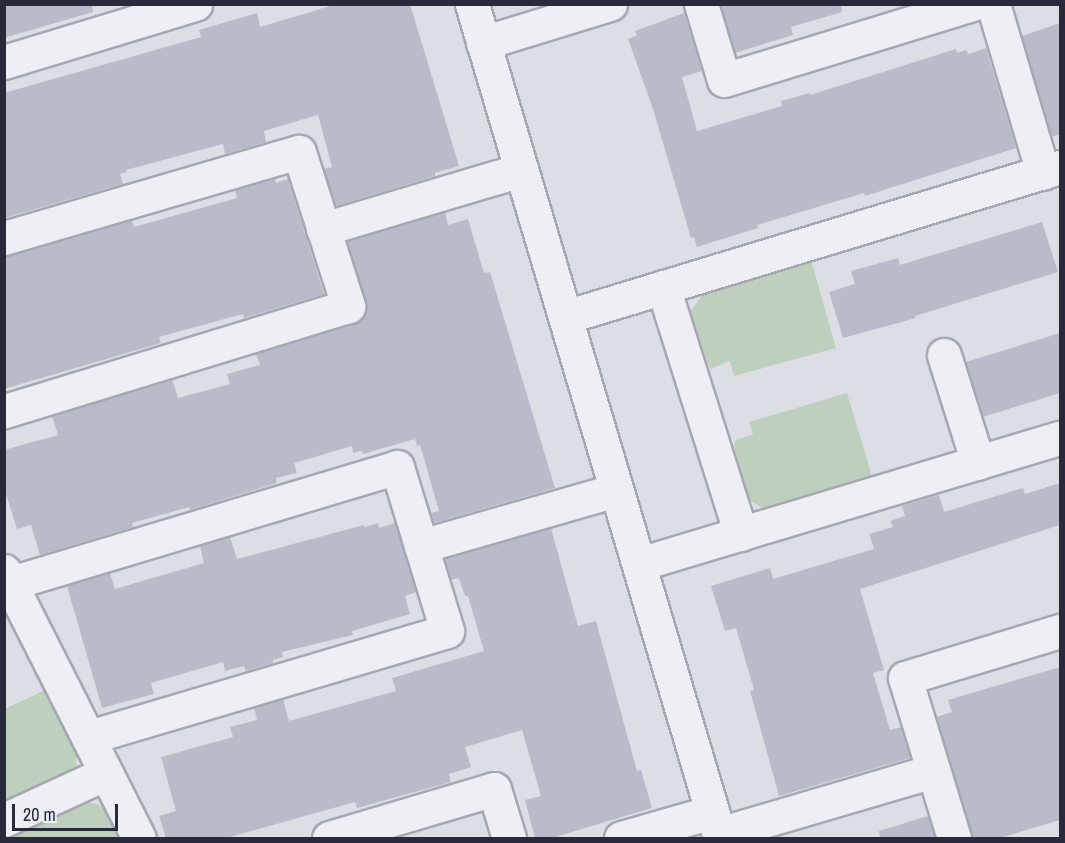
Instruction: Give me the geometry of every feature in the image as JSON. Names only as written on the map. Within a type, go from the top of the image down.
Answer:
[{"type":"street","points":[[4,62],[195,4]]},
{"type":"street","points":[[471,4],[717,828]]},
{"type":"street","points":[[483,43],[610,4]]},
{"type":"street","points":[[700,4],[724,80],[972,4]]},
{"type":"street","points":[[565,317],[1052,170],[993,4]]},
{"type":"street","points":[[4,238],[299,152],[348,306],[4,411]]},
{"type":"street","points":[[323,229],[521,170]]},
{"type":"street","points":[[663,287],[741,534]]},
{"type":"street","points":[[944,355],[978,463]]},
{"type":"street","points":[[639,564],[1060,438]]},
{"type":"street","points":[[88,737],[447,631],[397,467],[8,577],[88,737],[106,773],[139,838]]},
{"type":"street","points":[[421,546],[616,490]]},
{"type":"street","points":[[954,838],[905,678],[1060,631]]},
{"type":"street","points":[[621,838],[717,828],[933,771]]},
{"type":"street","points":[[4,820],[106,773]]},
{"type":"street","points":[[329,838],[494,789],[509,838]]},
{"type":"green space","points":[[811,260],[836,348],[734,376],[730,361],[710,369],[690,312],[705,291]]},
{"type":"green space","points":[[847,393],[872,476],[766,510],[748,499],[734,445],[736,440],[753,434],[749,422]]},
{"type":"green space","points":[[47,689],[79,756],[76,759],[77,772],[5,804],[5,709]]},
{"type":"green space","points":[[83,801],[99,805],[107,812],[120,838],[8,838],[6,836]]},
{"type":"building","points":[[4,4],[92,4],[93,12],[4,38]]},
{"type":"building","points":[[337,4],[410,4],[459,166],[435,173],[435,176],[336,206],[324,169],[332,167],[318,115],[264,131],[266,142],[225,154],[223,144],[126,170],[127,172],[120,174],[123,184],[4,218],[4,93],[201,37],[199,30],[257,13],[260,27]]},
{"type":"building","points":[[721,4],[841,4],[842,12],[791,27],[793,35],[735,53]]},
{"type":"building","points":[[684,13],[702,71],[682,77],[697,131],[782,106],[781,101],[809,93],[810,95],[956,49],[957,53],[966,50],[968,54],[986,48],[1016,148],[865,196],[864,193],[757,225],[758,228],[697,247],[694,237],[691,238],[653,109],[628,39],[637,35],[635,31]]},
{"type":"building","points":[[1060,23],[1060,134],[1052,137],[1022,36]]},
{"type":"building","points":[[275,179],[276,183],[288,179],[324,294],[244,318],[243,314],[159,337],[161,343],[4,389],[4,256],[132,220],[134,227],[237,198],[235,190]]},
{"type":"building","points":[[445,212],[448,225],[468,219],[484,273],[490,272],[555,488],[434,523],[431,513],[439,511],[420,445],[417,446],[415,439],[363,454],[362,451],[353,453],[352,446],[294,463],[297,473],[276,478],[277,483],[190,510],[189,507],[132,523],[133,527],[40,555],[31,525],[17,529],[4,488],[4,450],[58,435],[52,416],[172,379],[178,398],[230,384],[227,374],[260,365],[256,354],[354,324],[362,318],[366,309],[366,301],[347,241]]},
{"type":"building","points":[[1042,222],[1058,272],[915,316],[916,318],[843,338],[829,292],[855,284],[851,271],[898,258],[900,265]]},
{"type":"building","points":[[1060,333],[1060,393],[983,417],[966,362]]},
{"type":"building","points":[[1060,483],[1060,525],[860,589],[884,670],[873,673],[890,730],[901,727],[910,758],[779,796],[750,691],[754,690],[736,628],[725,631],[711,586],[770,568],[773,579],[874,549],[869,534],[893,527],[890,521],[905,516],[902,506],[939,495],[944,512],[1023,488],[1025,494]]},
{"type":"building","points":[[378,523],[379,528],[395,523],[416,592],[405,596],[410,614],[352,631],[353,635],[282,652],[283,657],[273,660],[273,663],[246,671],[244,666],[225,671],[223,662],[151,683],[154,694],[102,708],[67,586],[110,573],[115,589],[204,563],[200,546],[230,537],[237,559]]},
{"type":"building","points":[[551,528],[578,626],[596,621],[637,771],[641,770],[652,808],[552,838],[535,838],[525,800],[541,796],[522,730],[465,747],[471,767],[449,774],[451,782],[357,808],[355,802],[226,838],[166,838],[159,816],[176,811],[161,757],[233,737],[230,727],[257,720],[254,707],[283,699],[289,721],[396,691],[392,678],[484,651],[468,596],[465,596],[459,578],[451,580],[445,559]]},
{"type":"building","points":[[1060,667],[1060,820],[1000,838],[972,838],[936,717],[952,712],[948,700]]},
{"type":"building","points":[[928,816],[935,838],[880,838],[879,831]]}]
